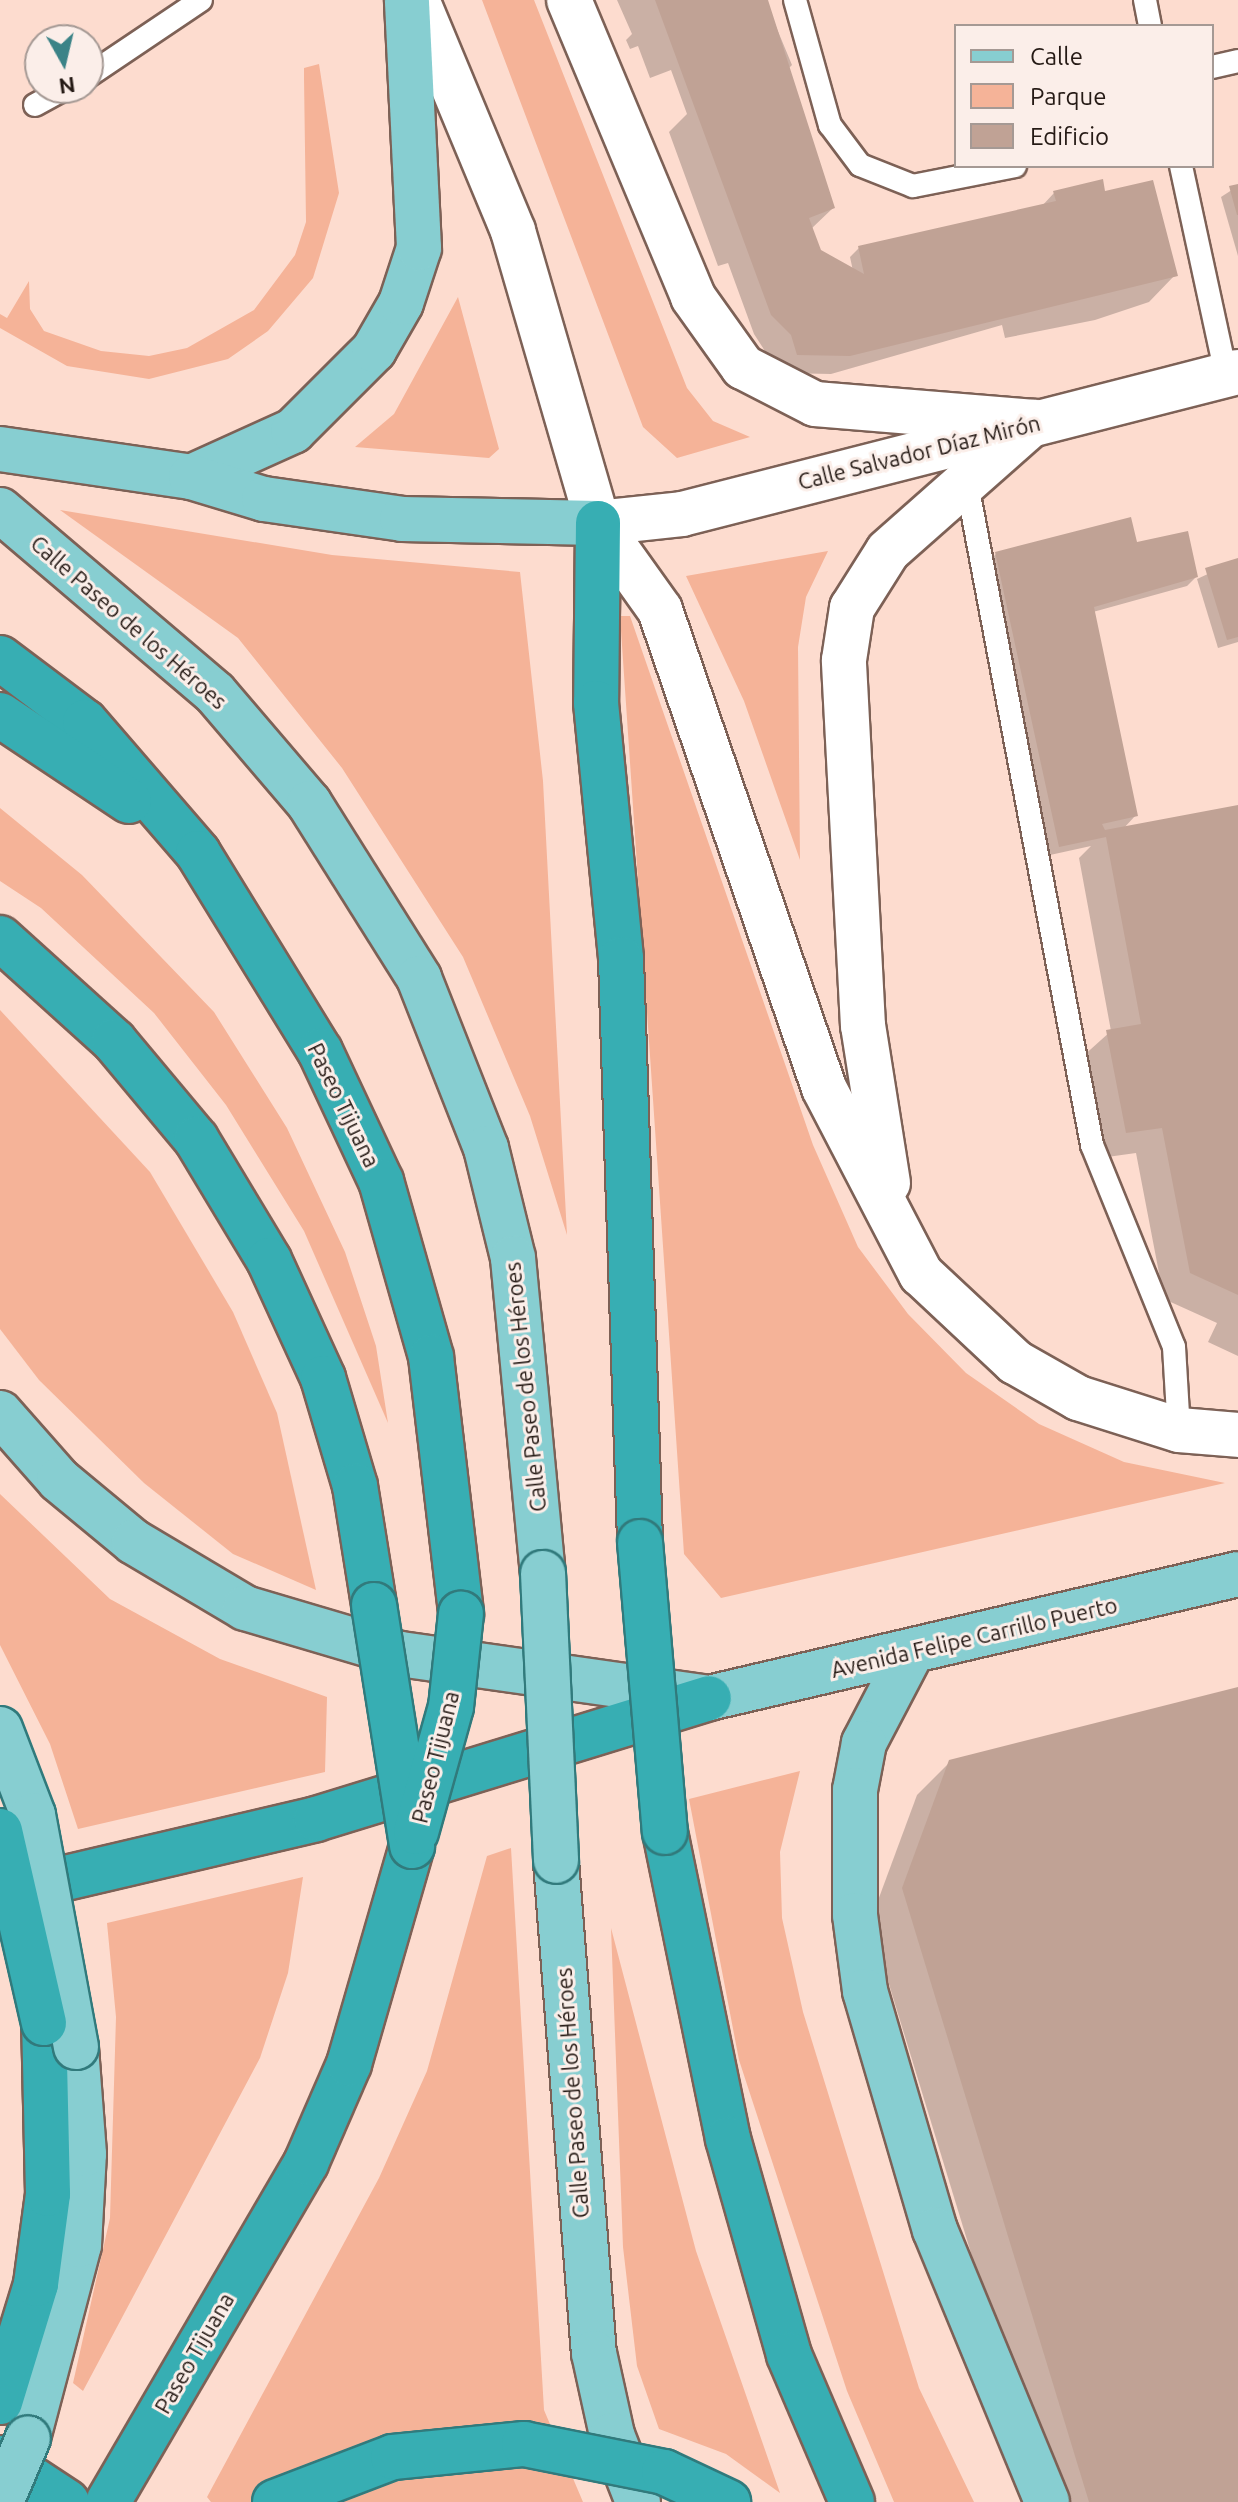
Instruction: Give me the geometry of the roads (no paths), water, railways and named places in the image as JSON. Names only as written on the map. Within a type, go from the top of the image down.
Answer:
[{"type":"highway","points":[[598,523],[596,703],[621,959],[640,1542],[665,1832],[732,2153],[789,2355],[852,2502]]},
{"type":"highway","points":[[0,658],[85,722],[198,853]]},
{"type":"highway","points":[[0,715],[66,753],[198,853]]},
{"type":"highway","name":"Paseo Tijuana","points":[[108,2502],[306,2163],[349,2064],[451,1707],[461,1614],[431,1357],[381,1181],[320,1051],[198,853]]},
{"type":"highway","points":[[0,938],[125,1054],[196,1139],[269,1260],[323,1378],[355,1486],[412,1846]]},
{"type":"highway","points":[[0,1894],[316,1819],[709,1698]]},
{"type":"highway","points":[[0,1831],[60,2035],[48,2194],[36,2284],[0,2402]]},
{"type":"highway","points":[[275,2502],[393,2457],[497,2444],[591,2452],[664,2472],[728,2502]]},
{"type":"highway","points":[[14,2448],[67,2502]]},
{"type":"main road","points":[[191,477],[293,431],[374,350],[401,303],[419,248],[422,198],[407,0]]},
{"type":"main road","points":[[417,0],[513,231],[598,523],[660,610],[824,1088],[921,1274],[1015,1362],[1078,1398],[1179,1430],[1238,1435]]},
{"type":"main road","points":[[569,0],[693,297],[743,367],[815,404],[1034,422]]},
{"type":"main road","name":"Calle Salvador Díaz Mirón","points":[[598,523],[682,514],[1232,373]]},
{"type":"main road","points":[[898,1228],[872,1112],[863,1026],[844,660],[852,608],[871,569],[1034,422]]},
{"type":"main road","points":[[0,449],[191,477],[264,499],[402,519],[598,523]]},
{"type":"main road","name":"Calle Paseo de los Héroes","points":[[0,510],[215,693],[309,803],[419,978],[486,1148],[513,1258],[543,1573],[556,1861],[594,2353],[612,2435],[638,2502]]},
{"type":"main road","points":[[0,1413],[59,1480],[134,1542],[245,1608],[400,1654],[709,1698]]},
{"type":"main road","name":"Avenida Felipe Carrillo Puerto","points":[[709,1698],[1238,1574]]},
{"type":"main road","points":[[911,1653],[864,1743],[855,1790],[855,1915],[865,1991],[935,2230],[1047,2502]]},
{"type":"main road","points":[[0,1729],[33,1815],[60,2035],[84,2154],[79,2245],[14,2448],[1,2502]]},
{"type":"lane","points":[[104,65],[201,0]]},
{"type":"lane","points":[[795,0],[830,125],[860,165],[913,186],[1005,168]]},
{"type":"lane","points":[[1145,0],[1150,24]]},
{"type":"lane","points":[[1214,67],[1238,61]]},
{"type":"lane","points":[[1181,168],[1232,373]]},
{"type":"lane","points":[[967,484],[1092,1145],[1174,1347],[1179,1430]]}]
